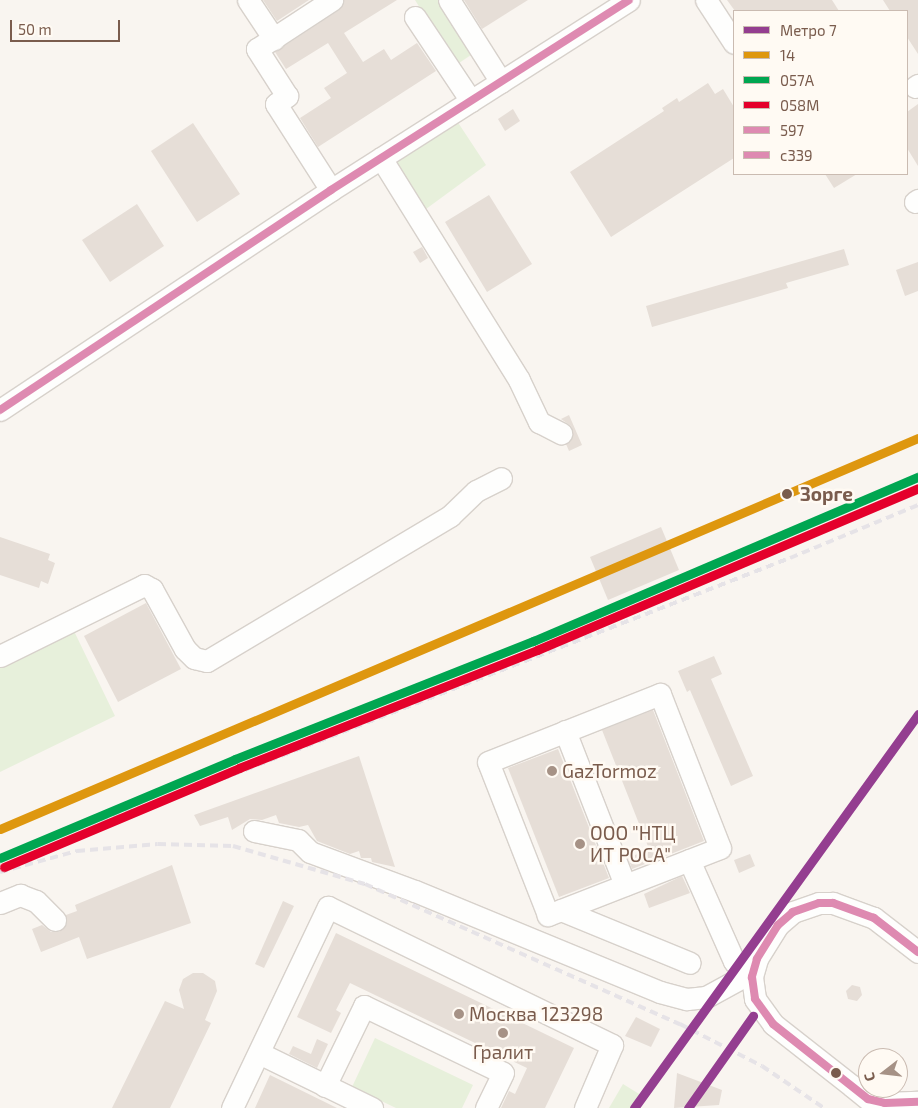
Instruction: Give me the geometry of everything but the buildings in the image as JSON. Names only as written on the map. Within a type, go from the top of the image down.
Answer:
[{"type":"street","points":[[248,0],[274,39]]},
{"type":"street","points":[[331,190],[276,104],[287,96],[258,50],[332,0]]},
{"type":"street","points":[[449,0],[501,82]]},
{"type":"street","points":[[0,410],[331,190],[629,0]]},
{"type":"street","points":[[706,0],[733,41]]},
{"type":"street","points":[[415,17],[471,101]]},
{"type":"street","points":[[381,158],[519,380],[539,422],[561,433]]},
{"type":"street","points":[[0,656],[144,585],[152,589],[184,649],[194,658],[207,662],[450,516],[476,491],[501,478]]},
{"type":"street","points":[[660,694],[720,848],[689,860],[548,915],[488,762],[660,694]]},
{"type":"street","points":[[564,731],[625,885]]},
{"type":"street","points":[[254,831],[298,840],[310,852],[415,891],[660,992],[687,999],[706,997],[750,976],[757,959],[778,925],[794,912],[819,903],[832,903],[874,918],[918,952]]},
{"type":"street","points":[[689,860],[734,961],[750,976],[755,999],[773,1024],[868,1098],[885,1103],[917,1104]]},
{"type":"street","points":[[0,903],[20,895],[36,901],[55,920]]},
{"type":"street","points":[[595,897],[596,923]]},
{"type":"street","points":[[232,1108],[328,907],[612,1045],[585,1108]]},
{"type":"street","points":[[561,910],[690,963]]},
{"type":"street","points":[[325,1086],[364,1006],[503,1073],[486,1108]]},
{"type":"street","points":[[258,1053],[372,1108]]},
{"type":"green space","points":[[415,0],[444,0],[471,55],[456,65]]},
{"type":"green space","points":[[457,121],[486,165],[426,209],[395,160]]},
{"type":"green space","points":[[73,629],[115,716],[0,772],[0,664]]},
{"type":"green space","points":[[375,1038],[473,1085],[462,1108],[396,1108],[352,1087]]},
{"type":"green space","points":[[623,1084],[644,1097],[637,1108],[609,1108]]},
{"type":"railway","points":[[51,837],[209,784],[790,558],[918,505]]},
{"type":"railway","points":[[0,872],[77,851],[158,844],[233,846],[365,884],[680,1024],[762,1066],[824,1108]]},
{"type":"metro line","name":"7","points":[[634,1108],[918,714]]},
{"type":"metro line","name":"7","points":[[688,1108],[753,1016]]},
{"type":"transit line","name":"597","points":[[0,410],[331,190],[629,0]]},
{"type":"transit line","name":"14","points":[[0,829],[918,438]]},
{"type":"transit line","name":"057А","points":[[0,858],[235,759],[533,641],[918,477]]},
{"type":"transit line","name":"058М","points":[[4,867],[239,768],[537,650],[918,488]]},
{"type":"transit line","name":"с339","points":[[918,952],[874,918],[833,903],[819,903],[793,912],[778,925],[757,959],[752,977],[755,999],[773,1024],[868,1099],[885,1103],[918,1102]]},
{"type":"place","name":"Зорге","points":[[787,494]]},
{"type":"place","name":"GazTormoz","points":[[552,771]]},
{"type":"place","name":"ООО \"НТЦ ИТ РОСА\"","points":[[580,844]]},
{"type":"place","name":"Москва 123298","points":[[459,1014]]},
{"type":"place","name":"Гралит","points":[[503,1033]]}]
